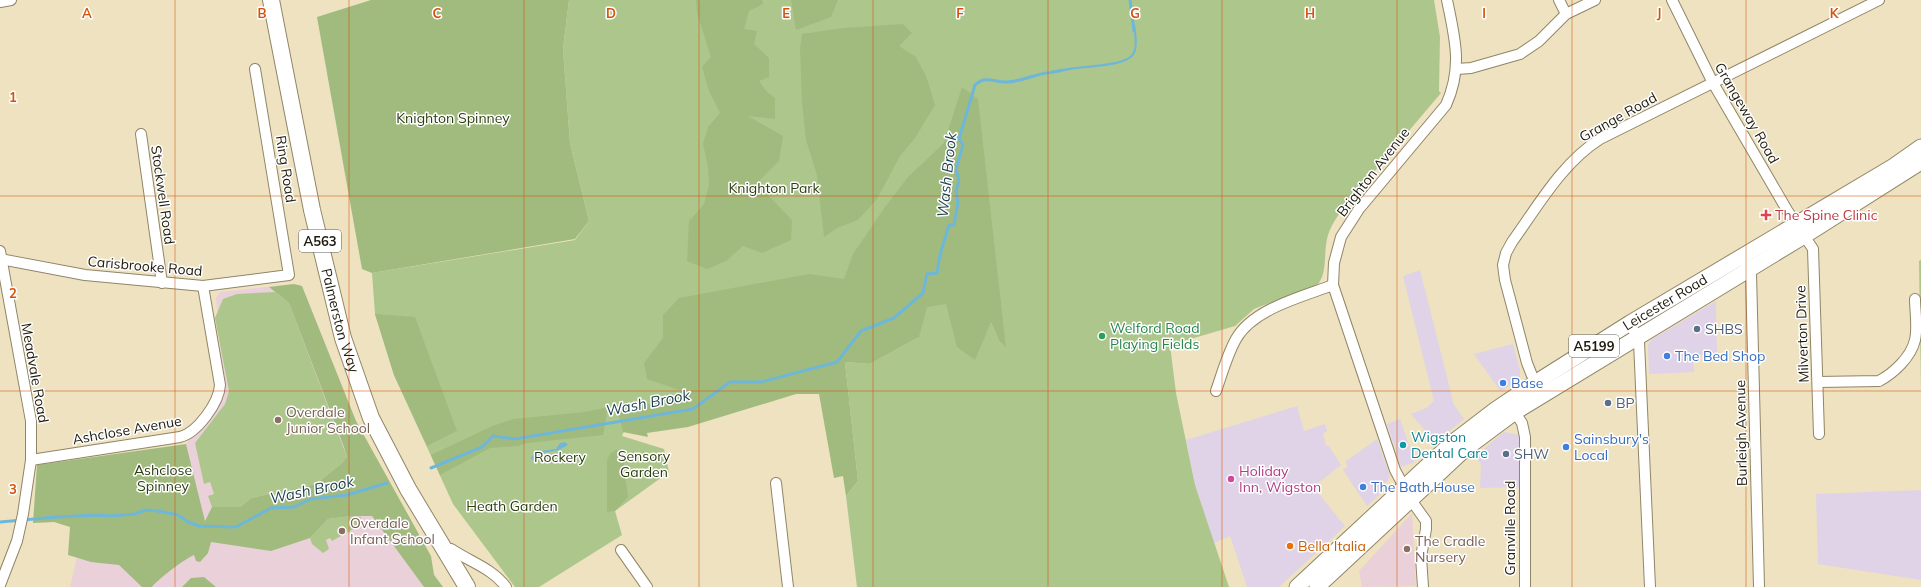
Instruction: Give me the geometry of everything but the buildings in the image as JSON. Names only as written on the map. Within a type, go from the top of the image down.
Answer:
[{"type":"highway","name":"Palmerston Way","points":[[271,0],[312,210],[343,338],[371,418],[402,479],[467,587]]},
{"type":"highway","name":"Palmerston Way","points":[[421,511],[480,587]]},
{"type":"main road","name":"Leicester Road","points":[[1800,230],[1921,147]]},
{"type":"main road","name":"Leicester Road","points":[[1297,587],[1452,443],[1512,407],[1637,337],[1745,264],[1800,230],[1921,162]]},
{"type":"main road","name":"Leicester Road","points":[[1317,587],[1512,407],[1535,383],[1630,323],[1745,264]]},
{"type":"street","points":[[0,2],[11,0]]},
{"type":"street","name":"Brighton Avenue","points":[[1423,587],[1421,557],[1426,521],[1411,500],[1395,470],[1333,285],[1334,263],[1341,237],[1359,209],[1446,105],[1455,82],[1457,69],[1457,52],[1447,0]]},
{"type":"street","points":[[1559,0],[1566,14]]},
{"type":"street","points":[[1457,69],[1471,68],[1520,54],[1539,40],[1566,14],[1595,0]]},
{"type":"street","name":"Grangeway Road","points":[[1672,0],[1713,83],[1800,230]]},
{"type":"street","name":"Grange Road","points":[[1535,383],[1527,363],[1505,280],[1503,265],[1506,253],[1512,242],[1568,165],[1584,150],[1600,139],[1879,0]]},
{"type":"street","name":"Ring Road","points":[[255,68],[289,275]]},
{"type":"street","name":"Stockwell Road","points":[[141,134],[162,283]]},
{"type":"street","name":"Milverton Drive","points":[[1800,230],[1813,249],[1819,434]]},
{"type":"street","name":"Carisbrooke Road","points":[[0,256],[85,275],[203,286],[289,275]]},
{"type":"street","name":"Meadvale Road","points":[[0,256],[31,422],[31,460],[23,514],[17,541],[0,585]]},
{"type":"street","name":"Burleigh Avenue","points":[[1745,264],[1751,274],[1759,587]]},
{"type":"street","points":[[1216,391],[1235,340],[1252,320],[1263,313],[1333,285]]},
{"type":"street","name":"Ashclose Avenue","points":[[31,460],[180,437],[192,432],[203,420],[220,393],[220,385],[203,286]]},
{"type":"street","points":[[1818,382],[1878,381],[1887,376],[1910,354],[1916,339],[1915,299]]},
{"type":"street","points":[[1630,323],[1637,337],[1640,353],[1650,587]]},
{"type":"street","name":"Granville Road","points":[[1512,407],[1522,423],[1525,437],[1525,587]]},
{"type":"street","points":[[776,483],[788,587]]},
{"type":"street","points":[[451,549],[487,568],[499,577],[506,587]]},
{"type":"street","points":[[621,550],[647,587]]},
{"type":"shaded area","points":[[1420,270],[1454,405],[1464,419],[1435,443],[1411,414],[1426,408],[1434,401],[1403,276]]},
{"type":"shaded area","name":"Overdale Junior School","points":[[294,284],[363,449],[428,565],[443,587],[70,587],[85,523],[205,521],[186,444],[224,396],[216,298],[220,292]]},
{"type":"shaded area","points":[[1716,301],[1717,355],[1693,355],[1694,372],[1649,374],[1648,345],[1651,340]]},
{"type":"shaded area","points":[[1513,344],[1520,370],[1520,378],[1501,392],[1474,354]]},
{"type":"shaded area","points":[[1297,406],[1304,431],[1325,424],[1327,432],[1323,433],[1326,446],[1329,446],[1341,465],[1313,487],[1345,526],[1279,587],[1247,587],[1230,536],[1214,543],[1195,485],[1186,440]]},
{"type":"shaded area","points":[[1400,419],[1415,462],[1401,467],[1387,424]]},
{"type":"shaded area","points":[[1504,432],[1520,435],[1519,487],[1480,488],[1481,464],[1475,456]]},
{"type":"shaded area","points":[[1377,439],[1390,476],[1379,495],[1367,506],[1343,470],[1348,466],[1345,462]]},
{"type":"shaded area","points":[[1921,490],[1921,580],[1818,564],[1816,494]]},
{"type":"shaded area","points":[[1412,513],[1416,586],[1362,587],[1359,571]]},
{"type":"green space","name":"Knighton Spinney","points":[[371,0],[569,0],[563,49],[570,143],[589,221],[575,239],[372,273],[362,269],[317,17]]},
{"type":"green space","points":[[569,0],[1434,0],[1440,37],[1439,91],[1441,93],[1338,215],[1328,235],[1323,274],[1318,284],[1254,309],[1235,326],[1170,345],[1176,393],[1195,485],[1229,587],[857,587],[846,496],[858,481],[845,362],[819,394],[796,394],[627,424],[622,436],[664,449],[669,472],[615,511],[622,535],[539,587],[515,587],[453,504],[394,375],[375,314],[372,273],[575,240],[589,221],[570,143],[563,49]],"holes":[[[994,298],[1005,347],[999,341],[991,323],[974,360]],[[917,338],[870,364],[846,362]]]},
{"type":"green space","points":[[696,0],[762,0],[763,4],[749,11],[744,29],[757,31],[754,44],[769,58],[769,77],[759,81],[767,92],[775,98],[775,119],[748,116],[783,136],[779,161],[760,180],[758,192],[768,195],[792,220],[791,240],[762,253],[743,246],[726,261],[707,269],[687,261],[689,221],[704,204],[709,185],[708,167],[703,144],[708,127],[720,113],[709,91],[702,67],[711,57],[697,13]]},
{"type":"green space","points":[[791,0],[838,0],[831,17],[796,30]]},
{"type":"green space","points":[[903,24],[912,33],[899,46],[916,57],[926,76],[935,105],[915,138],[900,156],[877,199],[858,220],[837,228],[824,237],[817,175],[806,140],[802,102],[800,49],[802,34],[843,28]]},
{"type":"green space","points":[[962,87],[978,99],[1006,348],[999,341],[991,323],[975,360],[957,347],[946,304],[927,307],[919,337],[870,364],[845,362],[858,481],[846,496],[843,476],[834,478],[819,394],[796,394],[688,427],[647,433],[648,437],[623,432],[619,416],[621,410],[664,401],[682,391],[647,379],[644,363],[663,338],[663,315],[679,298],[809,274],[844,279],[853,254],[885,207],[908,177],[944,143]]},
{"type":"green space","points":[[1921,260],[1921,392],[1919,261]]},
{"type":"green space","name":"Ashclose Spinney","points":[[294,284],[302,286],[356,421],[431,556],[434,575],[443,587],[424,587],[372,516],[352,516],[328,519],[310,538],[271,551],[211,542],[208,553],[200,562],[196,561],[194,555],[190,557],[165,575],[152,587],[142,587],[119,565],[91,562],[68,555],[70,527],[54,522],[33,523],[37,465],[186,444],[205,521],[212,507],[240,507],[251,498],[316,484],[342,463],[347,457],[344,447],[289,303],[269,287]]},
{"type":"green space","points":[[275,292],[289,303],[347,457],[342,463],[316,484],[251,498],[240,507],[212,507],[208,496],[214,494],[210,482],[204,484],[195,443],[225,404],[229,391],[215,318],[223,299],[237,294]]},
{"type":"green space","points":[[375,314],[415,317],[457,431],[427,446],[394,375]]},
{"type":"green space","points":[[608,407],[603,435],[528,443],[518,446],[490,448],[440,475],[431,455],[490,427],[513,419],[585,412]]},
{"type":"green space","points":[[616,450],[622,450],[628,497],[615,511],[607,512],[607,460],[610,454]]},
{"type":"green space","points":[[352,516],[361,517],[359,526],[332,541],[330,538],[326,540],[329,549],[323,553],[312,544],[310,538],[328,519]]},
{"type":"green space","points":[[204,577],[216,587],[182,587],[191,578]]},
{"type":"water","points":[[1135,24],[1137,40],[1136,52],[1130,59],[1107,66],[1043,74],[1063,69],[1116,62],[1126,58],[1134,51]]},
{"type":"water","points":[[565,442],[568,445],[559,450],[543,453],[541,458],[535,462],[531,458],[538,449],[541,451],[556,449],[560,443]]},
{"type":"waterway","name":"Wash Brook","points":[[1130,0],[1134,31]]},
{"type":"waterway","name":"Wash Brook","points":[[431,468],[482,447],[493,436],[515,439],[693,409],[730,382],[761,382],[837,362],[861,331],[894,318],[923,293],[927,274],[937,273],[940,255],[949,225],[954,225],[958,203],[956,191],[959,181],[956,169],[963,145],[959,139],[975,85],[982,80],[1009,82],[1046,73]]},
{"type":"waterway","name":"Wash Brook","points":[[0,522],[57,517],[135,514],[145,510],[178,515],[188,522],[199,526],[236,527],[271,508],[294,507],[311,499],[347,495],[387,483]]},
{"type":"place","name":"The Spine Clinic","points":[[1766,215]]},
{"type":"place","name":"SHBS","points":[[1697,329]]},
{"type":"place","name":"Welford Road Playing Fields","points":[[1102,336]]},
{"type":"place","name":"The Bed Shop","points":[[1667,356]]},
{"type":"place","name":"Base","points":[[1503,383]]},
{"type":"place","name":"BP","points":[[1608,403]]},
{"type":"place","name":"Overdale Junior School","points":[[278,420]]},
{"type":"place","name":"Wigston Dental Care","points":[[1403,445]]},
{"type":"place","name":"Sainsbury's Local","points":[[1566,447]]},
{"type":"place","name":"SHW","points":[[1506,454]]},
{"type":"place","name":"Holiday Inn, Wigston","points":[[1231,479]]},
{"type":"place","name":"The Bath House","points":[[1363,487]]},
{"type":"place","name":"Overdale Infant School","points":[[342,531]]},
{"type":"place","name":"Bella Italia","points":[[1290,546]]},
{"type":"place","name":"The Cradle Nursery","points":[[1407,549]]},
{"type":"park label","name":"Knighton Park","points":[[774,188]]},
{"type":"park label","name":"Rockery","points":[[560,457]]},
{"type":"park label","name":"Sensory Garden","points":[[644,464]]},
{"type":"park label","name":"Heath Garden","points":[[512,506]]}]
